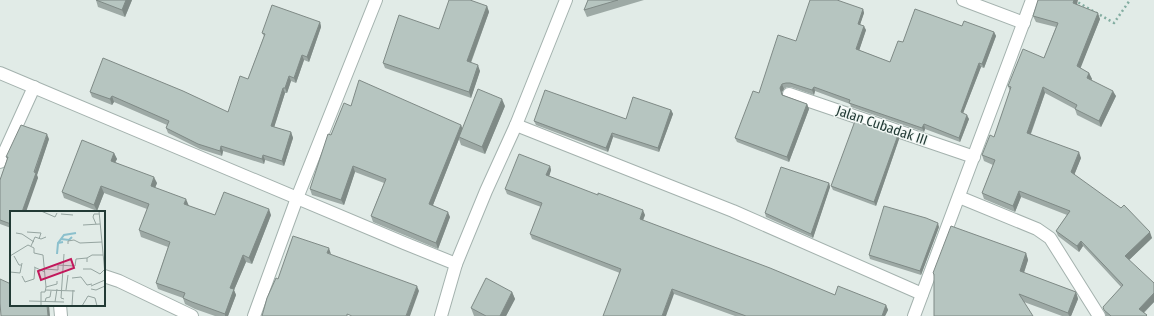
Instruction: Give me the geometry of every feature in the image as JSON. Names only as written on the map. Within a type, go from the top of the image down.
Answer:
[{"type":"street","points":[[254,316],[297,198],[376,0]]},
{"type":"street","points":[[440,316],[456,264],[486,191],[516,125],[566,0]]},
{"type":"street","points":[[963,0],[1024,23]]},
{"type":"street","points":[[914,316],[1032,0]]},
{"type":"street","points":[[0,73],[456,264]]},
{"type":"street","points":[[0,162],[34,86]]},
{"type":"street","name":"Jalan Cubadak III","points":[[789,94],[974,157]]},
{"type":"street","points":[[516,125],[733,212],[922,294]]},
{"type":"street","points":[[959,197],[1038,229],[1050,238],[1099,316]]},
{"type":"street","points":[[105,276],[119,281],[192,316]]},
{"type":"path","points":[[1074,0],[1114,24],[1130,0]]},
{"type":"building","points":[[96,0],[126,0],[122,10]]},
{"type":"building","points":[[449,0],[470,0],[487,6],[467,61],[478,65],[469,92],[383,63],[399,15],[439,29]]},
{"type":"building","points":[[588,0],[618,0],[584,10]]},
{"type":"building","points":[[810,0],[837,0],[863,9],[858,24],[864,26],[856,49],[890,62],[898,41],[903,42],[915,9],[962,26],[964,21],[994,32],[982,64],[979,63],[961,112],[967,115],[959,138],[924,124],[922,128],[849,103],[850,100],[814,87],[812,90],[786,83],[782,84],[780,88],[782,95],[807,104],[787,157],[735,138],[753,91],[759,93],[778,35],[796,41]]},
{"type":"building","points":[[1038,0],[1074,0],[1073,3],[1098,13],[1077,66],[1089,73],[1087,78],[1113,91],[1099,121],[1075,109],[1077,105],[1043,87],[1027,133],[1079,152],[1071,172],[1121,208],[1124,205],[1150,232],[1125,256],[1154,283],[1154,293],[1139,309],[1147,315],[1146,316],[1111,316],[1104,310],[1103,307],[1123,285],[1081,241],[1077,246],[1056,231],[1070,211],[1019,191],[1013,206],[982,193],[995,160],[982,155],[990,135],[994,137],[1011,87],[1008,86],[1023,49],[1044,58],[1058,23],[1033,16]]},
{"type":"building","points":[[272,5],[320,22],[307,57],[302,55],[294,78],[289,76],[285,88],[283,88],[271,126],[291,132],[282,161],[263,155],[262,159],[221,146],[220,151],[198,144],[166,128],[169,121],[112,96],[110,99],[90,92],[103,58],[183,91],[228,112],[240,76],[248,79],[265,34],[262,33]]},
{"type":"building","points":[[359,80],[461,125],[429,204],[448,212],[436,243],[371,216],[386,179],[353,166],[341,200],[310,189],[328,134],[331,135],[344,103],[351,106]]},
{"type":"building","points":[[478,89],[502,99],[482,147],[459,137]]},
{"type":"building","points":[[545,90],[626,119],[633,97],[671,110],[658,148],[612,133],[606,148],[534,121]]},
{"type":"building","points":[[855,121],[898,135],[874,202],[831,186]]},
{"type":"building","points":[[21,125],[47,134],[34,172],[36,173],[22,211],[10,211],[10,224],[0,220],[0,180],[8,157],[6,157]]},
{"type":"building","points":[[82,140],[114,153],[111,161],[154,177],[151,186],[186,199],[184,204],[215,215],[224,192],[269,209],[249,258],[243,255],[230,288],[234,289],[225,314],[183,298],[185,293],[156,283],[170,242],[139,230],[149,204],[101,186],[94,205],[62,192]]},
{"type":"building","points":[[519,154],[550,166],[546,175],[643,210],[640,219],[770,268],[835,295],[838,286],[886,305],[882,316],[746,316],[672,289],[662,316],[603,316],[621,269],[530,234],[542,203],[505,189]]},
{"type":"building","points":[[781,167],[829,183],[811,234],[765,213]]},
{"type":"building","points":[[884,206],[938,223],[920,271],[869,255]]},
{"type":"building","points":[[951,226],[1026,253],[1020,271],[1076,292],[1068,313],[1019,294],[1033,316],[934,316],[933,273]]},
{"type":"building","points":[[293,236],[329,248],[327,253],[417,286],[406,316],[352,316],[347,314],[347,316],[262,316],[267,298],[276,278],[278,279]]},
{"type":"building","points":[[486,278],[512,292],[500,316],[486,316],[471,308]]},
{"type":"building","points":[[0,279],[10,284],[10,306],[47,306],[48,316],[1,316]]}]
